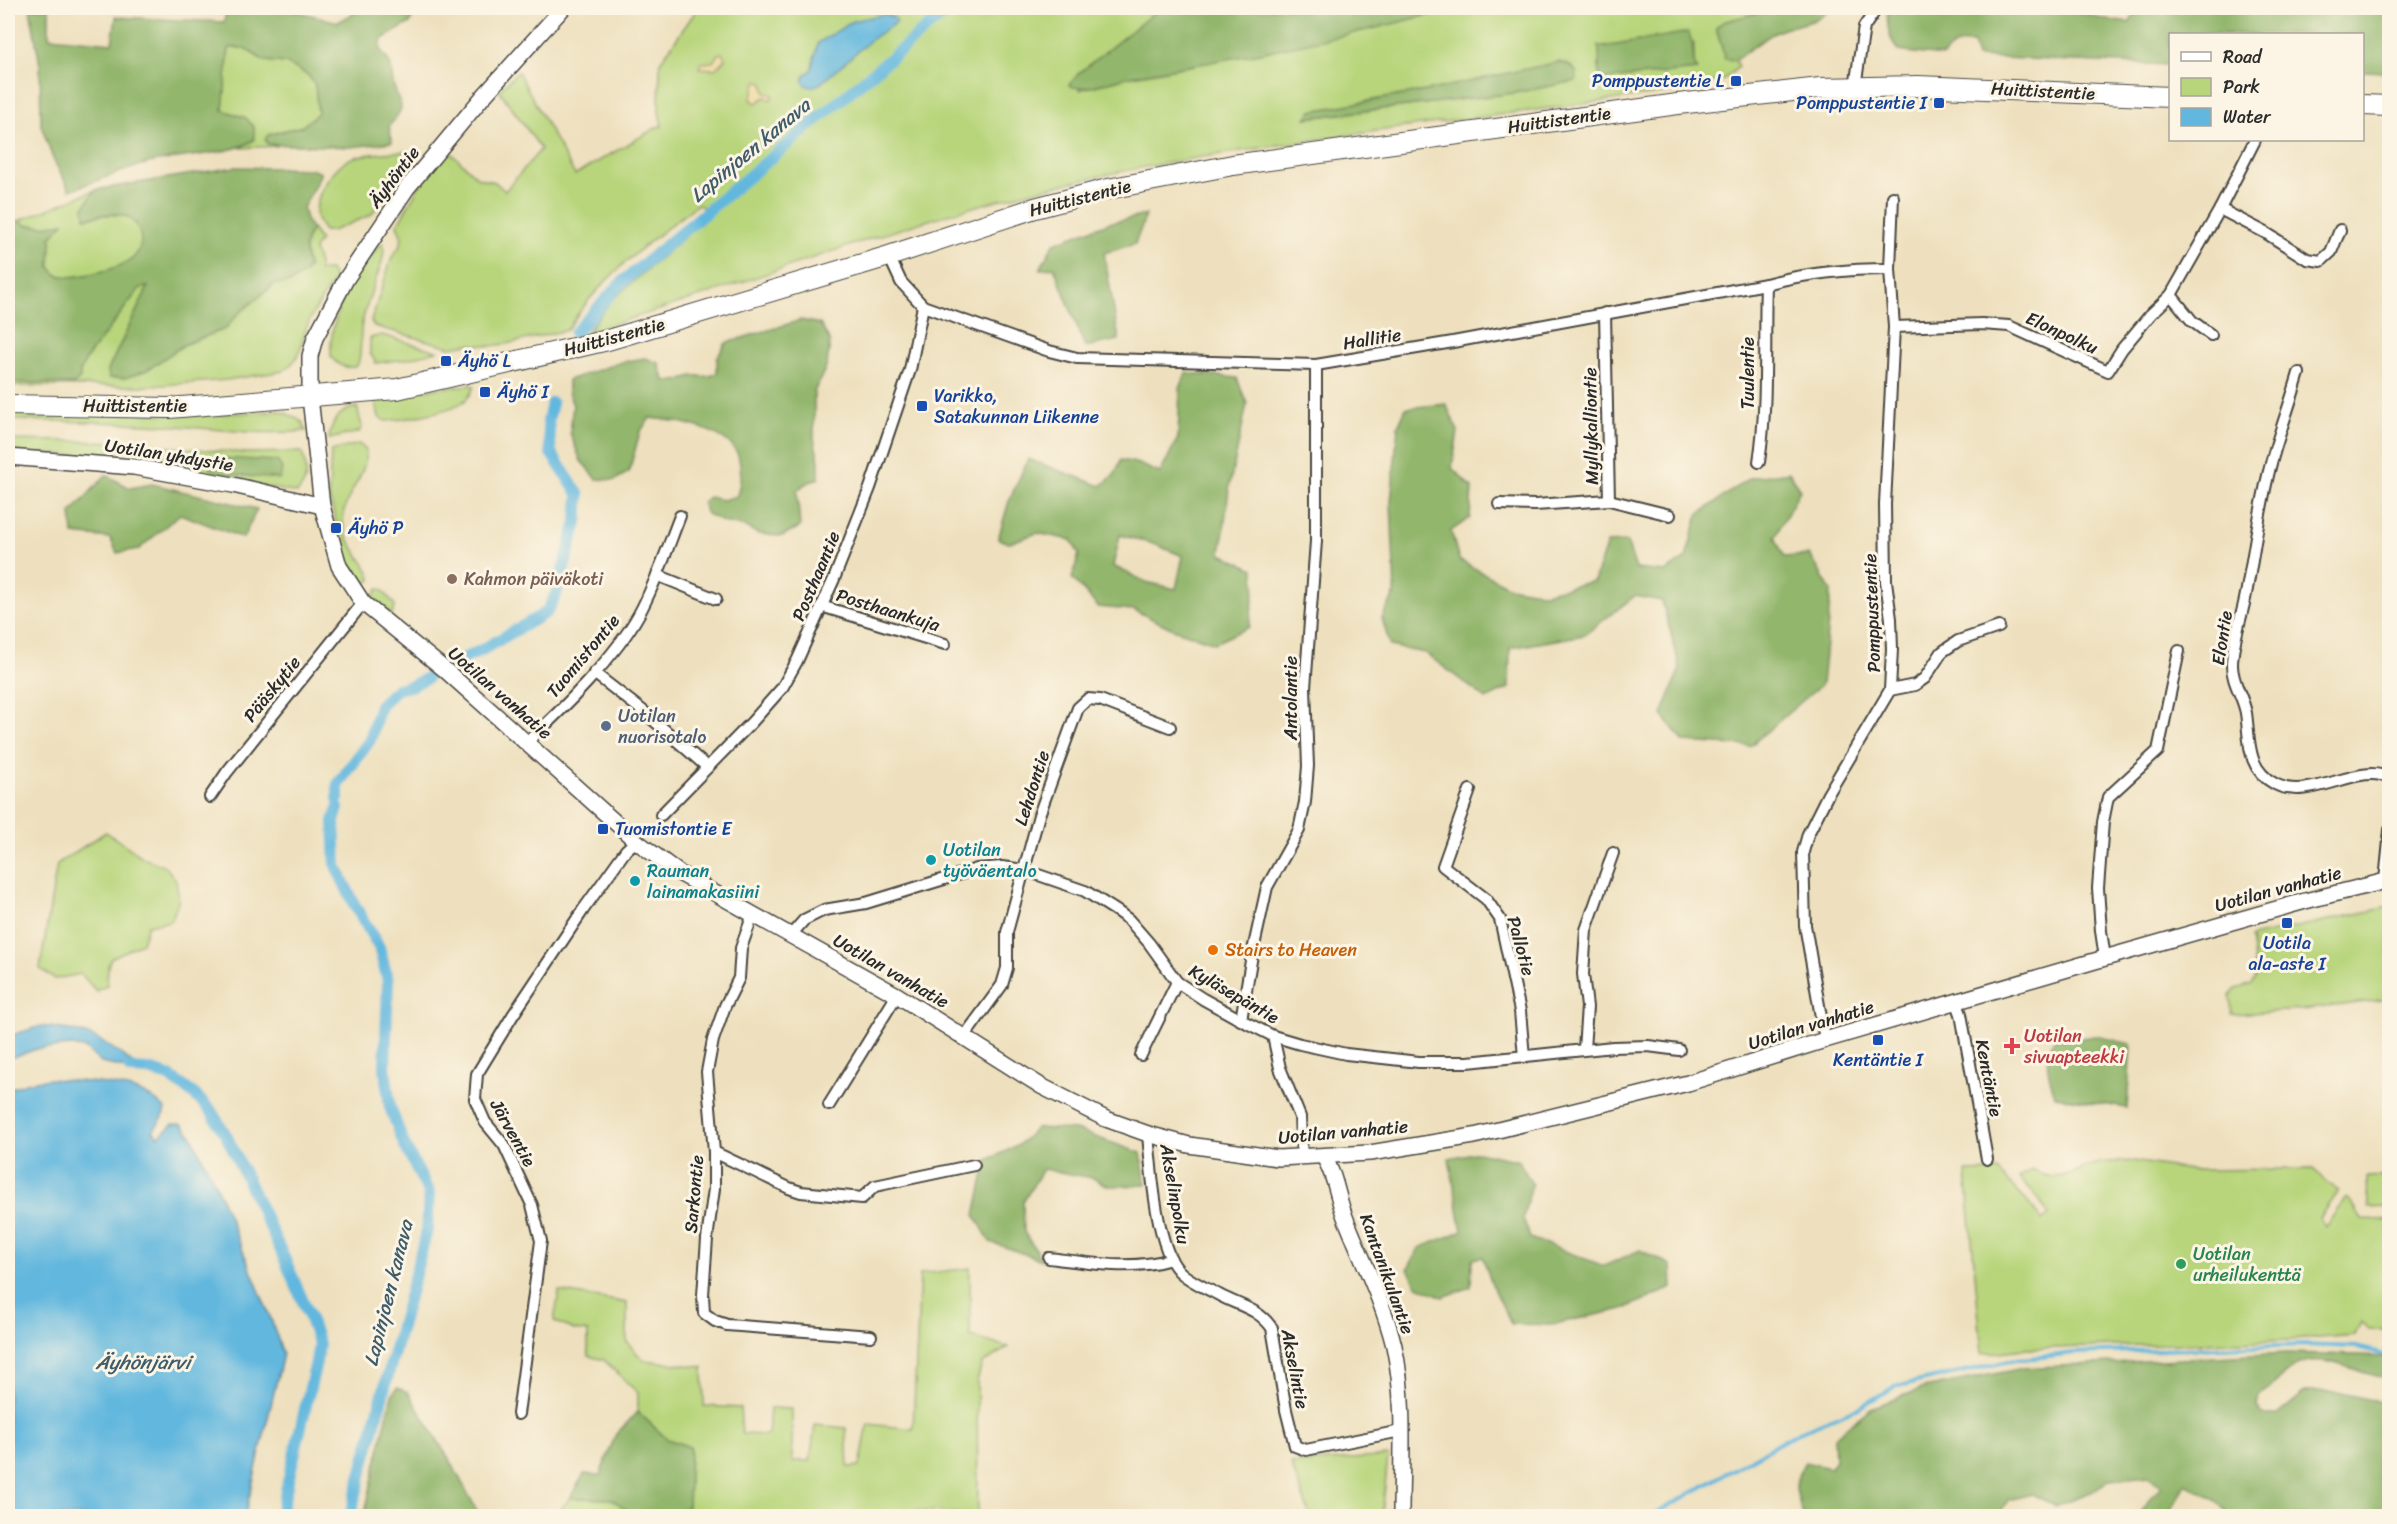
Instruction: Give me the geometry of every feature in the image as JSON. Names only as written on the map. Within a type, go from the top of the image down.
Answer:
[{"type":"highway","name":"Huittistentie","points":[[8,405],[169,408],[397,389],[608,340],[889,256],[1035,208],[1108,189],[1233,165],[1776,92],[1918,86],[2169,97]]},
{"type":"highway","points":[[2364,105],[2390,106]]},
{"type":"main road","name":"Äyhöntie","points":[[310,397],[310,356],[315,338],[346,279],[424,167],[562,8]]},
{"type":"main road","name":"Uotilan vanhatie","points":[[310,397],[322,506],[339,566],[363,603],[444,669],[636,841],[679,873],[897,995],[1041,1086],[1106,1119],[1148,1134],[1222,1151],[1278,1158],[1370,1153],[1474,1136],[1688,1083],[1825,1040],[2305,900],[2387,881]]},
{"type":"main road","name":"Uotilan yhdystie","points":[[8,457],[134,466],[233,485],[322,506]]},
{"type":"main road","name":"Kantanikulantie","points":[[1324,1157],[1334,1174],[1344,1214],[1377,1291],[1394,1347],[1400,1393],[1401,1516]]},
{"type":"street","points":[[1855,87],[1864,27],[1877,8]]},
{"type":"street","points":[[2211,335],[2192,321],[2171,295],[2220,209],[2254,141]]},
{"type":"street","name":"Pomppustentie","points":[[1825,1040],[1805,925],[1803,852],[1808,834],[1828,794],[1890,690],[1892,619],[1886,581],[1885,504],[1894,327],[1890,269],[1893,197]]},
{"type":"street","points":[[2220,209],[2266,233],[2307,259],[2321,261],[2331,252],[2340,230]]},
{"type":"street","name":"Hallitie","points":[[889,256],[901,282],[923,306],[1049,351],[1077,358],[1316,365],[1766,284],[1790,277],[1890,269]]},
{"type":"street","name":"Tuulentie","points":[[1759,462],[1764,430],[1766,388],[1766,284]]},
{"type":"street","name":"Elonpolku","points":[[1894,327],[1982,324],[2009,326],[2108,372],[2122,349],[2151,314],[2171,295]]},
{"type":"street","name":"Posthaantie","points":[[661,815],[752,722],[782,688],[797,661],[834,579],[870,488],[910,370],[923,306]]},
{"type":"street","name":"Myllykalliontie","points":[[1499,504],[1535,505],[1609,500],[1605,313]]},
{"type":"street","name":"Antolantie","points":[[1241,1020],[1267,887],[1299,830],[1305,802],[1308,766],[1305,688],[1316,541],[1316,365]]},
{"type":"street","name":"Elontie","points":[[2300,373],[2273,457],[2261,510],[2233,652],[2233,681],[2246,711],[2249,752],[2258,771],[2273,784],[2290,789],[2309,789],[2368,775],[2385,776],[2390,779]]},
{"type":"street","points":[[1609,500],[1670,515]]},
{"type":"street","name":"Tuomistontie","points":[[527,742],[594,673],[617,646],[639,614],[680,516]]},
{"type":"street","points":[[657,575],[716,599]]},
{"type":"street","name":"Pääskytie","points":[[210,797],[227,772],[363,603]]},
{"type":"street","name":"Posthaankuja","points":[[821,606],[945,644]]},
{"type":"street","points":[[1890,690],[1915,685],[1925,678],[1942,652],[1958,641],[1999,627]]},
{"type":"street","points":[[2105,958],[2100,931],[2098,888],[2103,822],[2108,797],[2158,751],[2179,651]]},
{"type":"street","points":[[594,673],[643,711],[707,767]]},
{"type":"street","name":"Lehdontie","points":[[964,1037],[1002,985],[1007,968],[1007,932],[1039,815],[1078,708],[1088,699],[1100,700],[1170,727]]},
{"type":"street","name":"Pallotie","points":[[1470,790],[1443,866],[1486,899],[1500,920],[1520,1011],[1524,1057]]},
{"type":"street","points":[[2387,881],[2390,830]]},
{"type":"street","name":"Järventie","points":[[518,1414],[542,1241],[532,1205],[504,1145],[485,1122],[475,1099],[477,1074],[583,910],[626,850],[636,841]]},
{"type":"street","points":[[1584,1050],[1587,1007],[1583,974],[1586,930],[1613,854]]},
{"type":"street","name":"Kyläsepäntie","points":[[791,935],[804,920],[824,910],[866,903],[977,869],[1002,867],[1024,870],[1085,891],[1129,920],[1177,982],[1241,1020],[1273,1036],[1300,1044],[1346,1054],[1419,1062],[1468,1062],[1648,1046],[1679,1050]]},
{"type":"street","name":"Sarkontie","points":[[753,914],[741,948],[739,978],[713,1040],[707,1072],[714,1152],[714,1189],[707,1239],[704,1313],[715,1321],[728,1325],[871,1336]]},
{"type":"street","points":[[1141,1055],[1177,982]]},
{"type":"street","points":[[830,1105],[897,995]]},
{"type":"street","name":"Kentäntie","points":[[1957,1003],[1961,1014],[1987,1159]]},
{"type":"street","points":[[1273,1036],[1280,1068],[1300,1116],[1302,1158]]},
{"type":"street","name":"Akselinpolku","points":[[1148,1134],[1152,1176],[1164,1240],[1171,1259]]},
{"type":"street","points":[[714,1152],[801,1192],[861,1198],[875,1186],[974,1165]]},
{"type":"street","points":[[1049,1258],[1116,1266],[1151,1265],[1171,1259]]},
{"type":"street","name":"Akselintie","points":[[1171,1259],[1180,1272],[1264,1317],[1272,1328],[1286,1410],[1295,1446],[1306,1450],[1401,1431]]},
{"type":"green space","points":[[30,8],[49,8],[49,37],[112,43],[116,17],[224,22],[227,8],[284,8],[338,22],[355,13],[356,8],[417,8],[410,23],[382,39],[380,46],[391,65],[395,91],[401,104],[399,113],[389,126],[392,142],[351,147],[268,144],[265,140],[268,135],[303,126],[318,113],[315,85],[308,75],[286,63],[265,61],[244,48],[229,48],[223,110],[246,118],[254,127],[254,140],[230,150],[145,164],[70,190],[53,159],[41,125],[40,65]]},
{"type":"green space","points":[[698,8],[1160,8],[1079,73],[1080,90],[1122,78],[1260,53],[1454,8],[1775,8],[1723,22],[1716,28],[1725,58],[1735,60],[1738,67],[1725,79],[1695,89],[1272,146],[1095,177],[992,202],[934,219],[587,332],[611,301],[712,213],[698,204],[626,261],[594,293],[567,330],[491,346],[469,344],[450,347],[374,326],[371,321],[392,257],[400,246],[402,238],[397,225],[422,181],[448,150],[478,178],[495,182],[505,191],[541,149],[499,90],[518,72],[575,175],[659,126],[662,127],[659,111],[660,62]],"holes":[[[1694,43],[1696,70],[1665,71],[1598,65],[1601,57],[1599,46]],[[1576,81],[1514,93],[1307,118],[1312,111],[1431,90]]]},
{"type":"green space","points":[[1160,8],[1262,10],[1280,8],[1454,8],[1335,37],[1135,75],[1091,87],[1082,88],[1069,85],[1079,73]]},
{"type":"green space","points":[[1775,8],[1830,8],[1812,21],[1773,34],[1735,60],[1725,59],[1716,28],[1723,22]]},
{"type":"green space","points":[[1888,8],[2069,8],[2101,19],[2129,23],[2135,14],[2135,8],[2389,8],[2389,72],[2364,71],[2364,33],[2169,33],[2169,65],[1977,57],[1973,43],[1956,45],[1943,56],[1898,51],[1888,31]]},
{"type":"green space","points":[[1688,32],[1697,70],[1608,79],[1599,76],[1598,46],[1605,47]]},
{"type":"green space","points":[[228,48],[244,48],[265,61],[286,63],[308,75],[315,85],[318,113],[303,126],[277,132],[268,144],[278,146],[240,148],[253,140],[229,113],[223,110]]},
{"type":"green space","points":[[1558,62],[1568,64],[1576,71],[1576,81],[1514,93],[1306,118],[1312,111],[1431,90]]},
{"type":"green space","points":[[413,151],[416,154],[371,215],[332,231],[324,231],[316,216],[317,203],[323,187],[339,166],[359,156]]},
{"type":"green space","points":[[235,167],[311,169],[321,173],[303,208],[312,230],[305,243],[308,267],[305,273],[290,283],[274,284],[236,316],[225,329],[185,344],[147,370],[125,378],[109,378],[108,370],[148,287],[140,288],[86,359],[80,372],[80,378],[74,384],[8,382],[8,225],[21,220],[25,225],[44,226],[64,223],[51,237],[50,267],[56,274],[63,276],[95,273],[117,267],[132,259],[137,253],[141,239],[137,225],[126,216],[110,214],[85,218],[84,207],[95,190]]},
{"type":"green space","points":[[95,190],[86,218],[121,215],[135,222],[141,239],[139,250],[126,263],[106,270],[72,276],[56,274],[50,267],[51,237],[63,223],[44,226],[25,225],[21,220]]},
{"type":"green space","points":[[1146,215],[1135,244],[1104,253],[1119,340],[1085,347],[1054,267],[1040,269],[1054,243],[1108,223]]},
{"type":"green space","points":[[312,229],[320,240],[314,249],[319,271],[330,270],[335,279],[310,319],[299,353],[283,371],[227,380],[150,386],[8,386],[8,382],[74,384],[86,359],[139,288],[148,287],[108,370],[125,378],[147,370],[185,344],[225,329],[236,316],[275,284],[290,283],[304,273],[309,267],[305,248]]},
{"type":"green space","points":[[382,243],[383,258],[362,323],[359,361],[357,366],[345,367],[331,357],[331,341],[338,310],[353,281]]},
{"type":"green space","points":[[801,320],[820,324],[830,341],[827,365],[814,392],[814,439],[819,461],[819,478],[805,484],[797,491],[800,527],[782,536],[758,534],[746,527],[723,522],[707,514],[702,503],[709,497],[723,500],[737,496],[740,468],[735,449],[715,434],[702,428],[650,418],[640,432],[629,472],[615,480],[597,479],[581,461],[570,433],[573,405],[568,392],[568,380],[622,362],[645,358],[659,363],[664,380],[677,381],[693,376],[710,376],[717,373],[717,358],[726,343]]},
{"type":"green space","points":[[382,335],[437,351],[407,359],[376,363],[370,353],[370,338]]},
{"type":"green space","points":[[1186,373],[1237,378],[1247,404],[1229,488],[1221,554],[1254,569],[1255,587],[1249,627],[1215,643],[1173,629],[1134,610],[1098,607],[1072,578],[1079,554],[1071,540],[1037,533],[1009,543],[998,539],[1009,501],[1028,459],[1101,486],[1114,475],[1121,460],[1136,463],[1160,473],[1178,438],[1180,389]],"holes":[[[1120,535],[1154,544],[1183,556],[1176,589],[1146,582],[1113,566]]]},
{"type":"green space","points":[[474,386],[465,401],[448,409],[385,421],[379,417],[374,395]]},
{"type":"green space","points":[[1446,404],[1458,431],[1452,468],[1472,488],[1470,518],[1451,531],[1459,560],[1509,587],[1544,593],[1594,581],[1607,543],[1627,542],[1636,569],[1665,572],[1686,558],[1698,515],[1749,478],[1789,472],[1800,490],[1775,537],[1784,557],[1810,555],[1831,591],[1822,684],[1750,746],[1684,742],[1662,715],[1680,668],[1662,601],[1635,596],[1584,635],[1510,648],[1509,688],[1486,699],[1425,653],[1390,646],[1382,618],[1395,593],[1391,502],[1398,426],[1406,408]]},
{"type":"green space","points":[[357,407],[362,427],[359,432],[329,439],[337,417]]},
{"type":"green space","points":[[8,409],[195,415],[280,411],[297,418],[303,423],[306,431],[252,432],[144,424],[8,420]]},
{"type":"green space","points":[[8,440],[116,442],[123,454],[118,457],[8,452]]},
{"type":"green space","points":[[359,444],[366,450],[366,459],[347,503],[343,521],[344,530],[352,546],[370,574],[371,580],[362,586],[354,579],[347,563],[329,496],[331,451]]},
{"type":"green space","points":[[141,445],[247,453],[302,452],[306,478],[297,493],[142,462],[137,458],[137,450]]},
{"type":"green space","points":[[220,458],[277,461],[282,468],[280,479],[224,474],[209,469],[209,460]]},
{"type":"green space","points":[[106,475],[130,488],[152,484],[257,509],[243,538],[180,514],[139,549],[117,553],[110,538],[73,534],[71,513]]},
{"type":"green space","points":[[378,589],[382,590],[395,605],[392,615],[375,602],[374,596]]},
{"type":"green space","points":[[106,832],[144,858],[166,867],[176,880],[179,900],[171,921],[148,925],[142,943],[111,958],[107,985],[96,991],[81,974],[55,979],[40,969],[57,864]]},
{"type":"green space","points":[[2389,907],[2389,999],[2302,1010],[2232,1014],[2230,996],[2236,989],[2252,984],[2256,976],[2251,937]]},
{"type":"green space","points":[[2095,1036],[2131,1044],[2127,1108],[2055,1096],[2048,1066],[2051,1045],[2056,1038],[2076,1039]]},
{"type":"green space","points":[[1036,1128],[1076,1130],[1141,1153],[1146,1185],[1109,1186],[1093,1178],[1043,1169],[1023,1202],[1024,1232],[1042,1260],[990,1242],[975,1215],[987,1160],[1019,1145]]},
{"type":"green space","points":[[1478,1152],[1519,1161],[1532,1184],[1523,1218],[1530,1238],[1604,1266],[1640,1250],[1671,1265],[1672,1288],[1623,1309],[1550,1325],[1511,1324],[1491,1282],[1483,1257],[1472,1259],[1471,1287],[1443,1297],[1417,1286],[1408,1269],[1419,1248],[1462,1231],[1449,1158]]},
{"type":"green space","name":"Uotilan urheilukenttä","points":[[2133,1161],[2190,1170],[2313,1169],[2338,1191],[2319,1218],[2325,1227],[2346,1198],[2362,1220],[2389,1221],[2389,1330],[2369,1330],[2361,1322],[2355,1335],[2293,1340],[2024,1349],[1982,1354],[1966,1172],[1998,1171],[2033,1208],[2042,1221],[2049,1215],[2039,1199],[2019,1178],[2032,1170],[2052,1177],[2069,1174],[2104,1162]]},
{"type":"green space","points":[[2389,1176],[2389,1207],[2368,1208],[2367,1177]]},
{"type":"green space","points":[[970,1268],[970,1337],[1008,1347],[982,1364],[977,1381],[978,1515],[916,1510],[909,1516],[668,1516],[688,1507],[690,1447],[667,1439],[638,1412],[638,1393],[604,1360],[588,1356],[588,1332],[574,1330],[554,1321],[559,1291],[627,1303],[627,1342],[643,1360],[703,1367],[704,1406],[740,1408],[742,1434],[768,1435],[770,1408],[792,1409],[792,1461],[810,1461],[815,1425],[846,1428],[848,1467],[860,1466],[868,1424],[913,1429],[920,1274]]},
{"type":"green space","points":[[2287,1353],[2389,1356],[2389,1378],[2330,1362],[2307,1362],[2296,1366],[2259,1395],[2257,1406],[2263,1415],[2277,1415],[2305,1392],[2337,1392],[2389,1404],[2389,1516],[2228,1516],[2216,1500],[2185,1484],[2171,1511],[2162,1515],[2143,1516],[2141,1512],[2161,1486],[2148,1476],[2109,1480],[2093,1491],[2055,1506],[2032,1494],[2008,1500],[1999,1516],[1808,1516],[1803,1514],[1798,1499],[1796,1487],[1798,1475],[1805,1462],[1830,1468],[1835,1460],[1834,1437],[1871,1408],[1924,1388],[2024,1368]]},
{"type":"green space","points":[[397,1388],[408,1392],[449,1459],[480,1516],[364,1516],[392,1395]]},
{"type":"green space","points":[[638,1412],[667,1439],[690,1447],[688,1507],[668,1516],[635,1516],[612,1499],[570,1498],[584,1474],[600,1475],[616,1434]]},
{"type":"green space","points":[[1388,1456],[1382,1516],[1310,1516],[1291,1464]]},
{"type":"green space","points":[[570,1498],[612,1499],[635,1516],[557,1516]]},
{"type":"sand","points":[[722,53],[725,59],[715,69],[699,68],[701,63],[713,62],[718,54]]},
{"type":"sand","points":[[756,82],[763,82],[765,93],[773,95],[771,100],[765,97],[756,103],[751,100]]},
{"type":"water","points":[[884,14],[895,18],[897,22],[872,39],[820,84],[811,87],[805,85],[803,80],[811,71],[818,43],[853,21]]},
{"type":"water","points":[[41,1026],[89,1035],[108,1045],[131,1062],[130,1069],[101,1063],[86,1049],[72,1046],[37,1049],[8,1059],[8,1036]]},
{"type":"water","name":"Äyhönjärvi","points":[[49,1079],[94,1082],[127,1088],[155,1100],[165,1109],[163,1117],[153,1131],[159,1136],[173,1124],[182,1124],[191,1135],[215,1183],[283,1354],[245,1516],[8,1516],[8,1089],[29,1082]]},
{"type":"waterway","name":"Lapinjoen kanava","points":[[575,333],[620,284],[935,21],[958,8]]},
{"type":"waterway","name":"Lapinjoen kanava","points":[[459,661],[547,612],[556,594],[577,522],[579,495],[551,453],[548,421],[552,403]]},
{"type":"waterway","name":"Lapinjoen kanava","points":[[338,799],[338,784],[370,740],[380,705],[397,689],[411,686],[427,678]]},
{"type":"waterway","name":"Lapinjoen kanava","points":[[338,808],[334,821],[336,866],[355,906],[379,947],[388,981],[385,1068],[390,1107],[404,1144],[429,1193],[427,1230],[350,1516]]},
{"type":"waterway","points":[[130,1069],[148,1070],[169,1076],[194,1094],[211,1111],[226,1135],[282,1253],[319,1344],[280,1516]]},
{"type":"waterway","points":[[1651,1516],[1799,1432],[1858,1408],[1894,1387],[2014,1360],[2075,1353],[2304,1345],[2356,1347],[2390,1355]]},
{"type":"place","name":"Pomppustentie L","points":[[1736,81]]},
{"type":"place","name":"Pomppustentie I","points":[[1939,103]]},
{"type":"place","name":"Äyhö L","points":[[446,361]]},
{"type":"place","name":"Äyhö I","points":[[485,392]]},
{"type":"place","name":"Varikko, Satakunnan Liikenne","points":[[922,406]]},
{"type":"place","name":"Äyhö P","points":[[336,528]]},
{"type":"place","name":"Kahmon päiväkoti","points":[[452,579]]},
{"type":"place","name":"Uotilan nuorisotalo","points":[[606,726]]},
{"type":"place","name":"Tuomistontie E","points":[[603,829]]},
{"type":"place","name":"Uotilan työväentalo","points":[[931,860]]},
{"type":"place","name":"Rauman lainamakasiini","points":[[635,881]]},
{"type":"place","name":"Uotila ala-aste I","points":[[2287,923]]},
{"type":"place","name":"Stairs to Heaven","points":[[1213,950]]},
{"type":"place","name":"Kentäntie I","points":[[1878,1040]]},
{"type":"place","name":"Uotilan sivuapteekki","points":[[2012,1046]]},
{"type":"place","name":"Uotilan urheilukenttä","points":[[2181,1264]]}]
